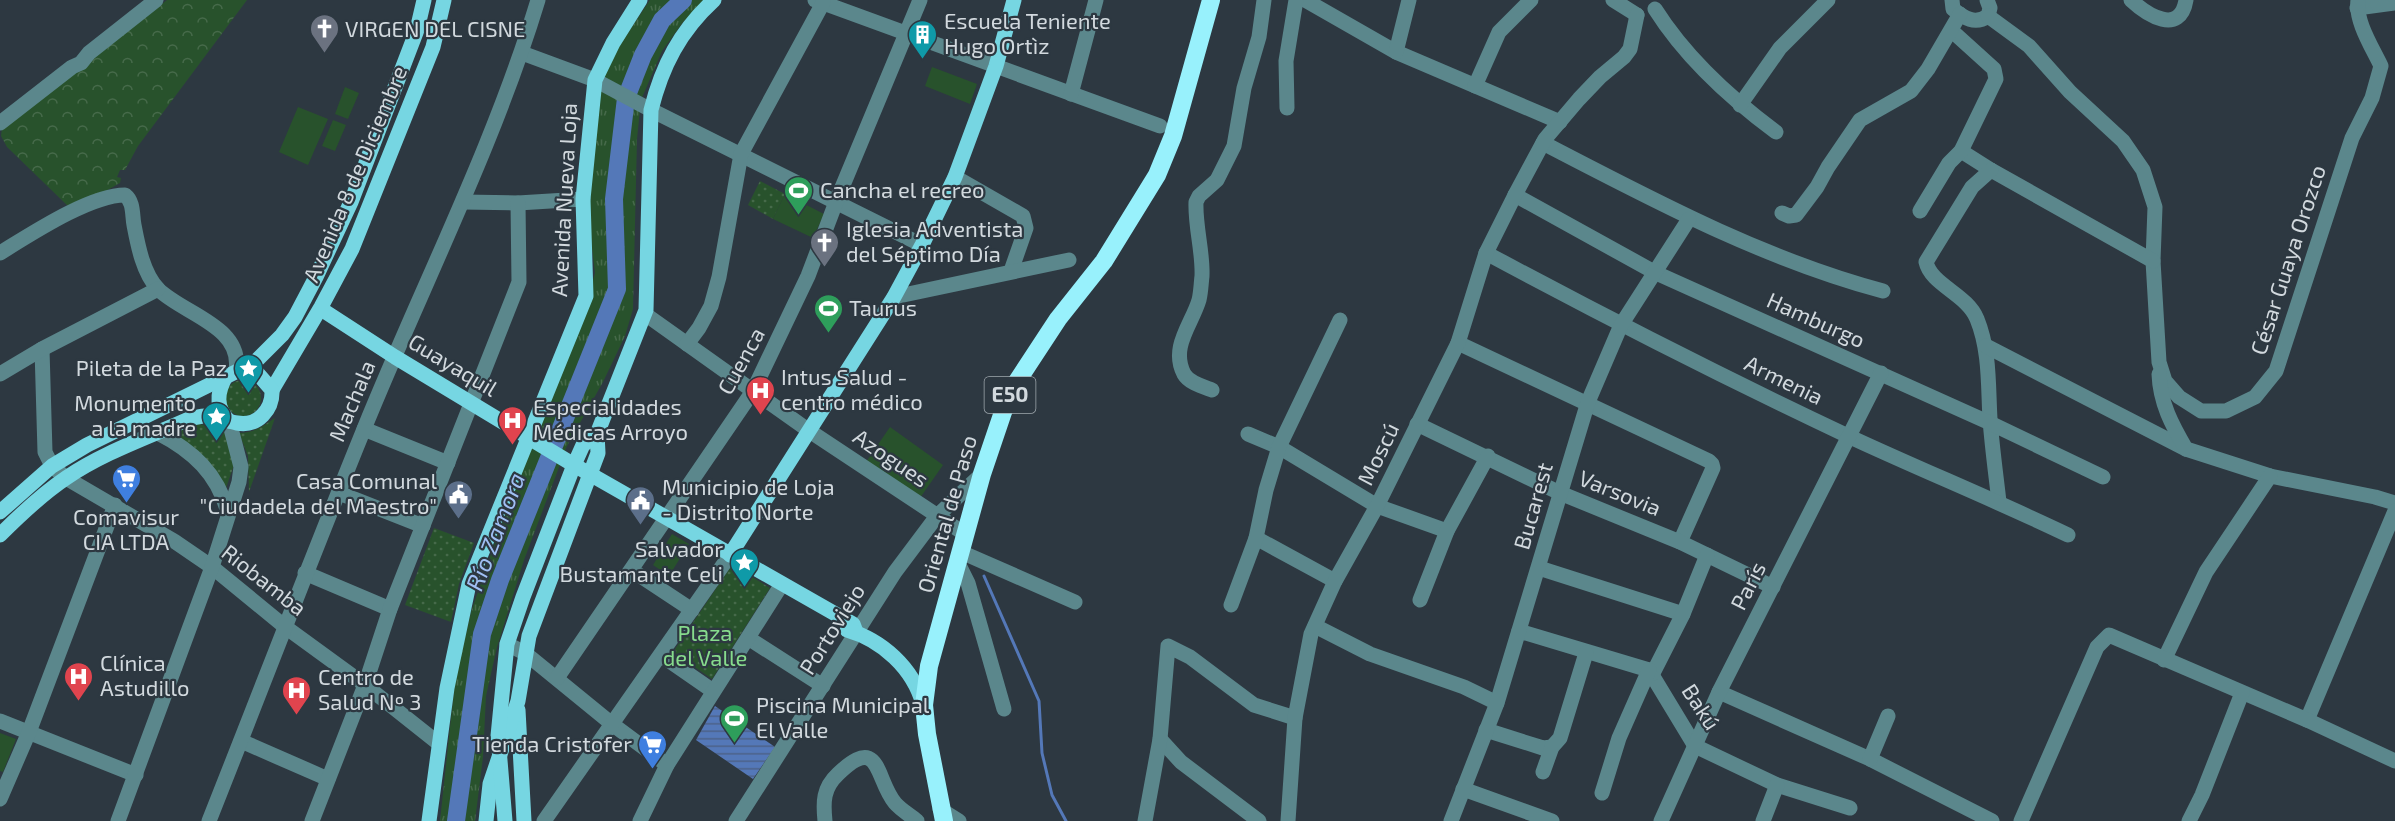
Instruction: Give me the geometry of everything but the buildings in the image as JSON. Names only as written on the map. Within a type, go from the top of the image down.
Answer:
[{"type":"highway","name":"Oriental de Paso","points":[[942,815],[924,705],[929,666],[982,474],[1003,412],[1016,383],[1058,319],[1104,261],[1158,175],[1173,136],[1209,0]]},
{"type":"main road","name":"Avenida 8 de Diciembre","points":[[0,512],[52,466],[87,445],[254,363],[282,335],[295,317],[316,277],[351,202],[417,30],[424,0]]},
{"type":"main road","name":"Avenida 8 de Diciembre","points":[[272,390],[340,274],[375,195],[433,47],[444,0]]},
{"type":"main road","name":"Avenida Nueva Loja","points":[[429,821],[447,688],[469,584],[586,296],[583,199],[595,80],[613,43],[640,0]]},
{"type":"main road","points":[[486,821],[490,784],[518,701],[529,636],[598,453],[597,434],[645,314],[651,110],[664,66],[678,40],[714,0]]},
{"type":"main road","points":[[730,555],[894,297],[922,246],[955,177],[996,66],[1014,0]]},
{"type":"main road","name":"Guayaquil","points":[[321,309],[395,357],[574,465],[782,584],[786,592],[848,630],[856,632],[898,660],[918,687],[924,705]]},
{"type":"main road","points":[[0,535],[18,517],[66,478],[115,451],[191,418],[204,416],[239,424],[262,417],[272,402],[272,390],[258,374],[235,372],[220,388],[218,404],[230,421]]},
{"type":"main road","points":[[505,821],[498,736],[507,644],[574,465],[584,445],[597,434]]},
{"type":"main road","points":[[518,701],[524,821]]},
{"type":"street","points":[[0,123],[72,67],[81,63],[89,53],[156,0]]},
{"type":"street","name":"Machala","points":[[209,821],[284,626],[364,429],[463,202],[522,53],[538,0]]},
{"type":"street","name":"Cuenca","points":[[557,678],[633,571],[753,391],[808,276],[836,202],[908,34],[920,0]]},
{"type":"street","points":[[1071,94],[1096,0]]},
{"type":"street","points":[[1212,390],[1189,380],[1184,374],[1181,360],[1180,344],[1199,299],[1201,286],[1202,261],[1196,202],[1199,196],[1217,180],[1234,146],[1244,88],[1259,37],[1264,0]]},
{"type":"street","points":[[1396,52],[1409,0]]},
{"type":"street","points":[[1475,86],[1499,32],[1531,0]]},
{"type":"street","points":[[1613,0],[1637,15],[1661,4],[1676,40],[1740,105],[1776,132]]},
{"type":"street","points":[[1740,105],[1780,48],[1828,0]]},
{"type":"street","points":[[1952,0],[1953,9],[1970,20],[1981,21],[1988,16],[1990,8],[1987,0]]},
{"type":"street","points":[[2130,0],[2152,17],[2167,21],[2178,17],[2185,8],[2186,0]]},
{"type":"street","points":[[1287,108],[1286,61],[1306,1],[1396,52],[1560,122]]},
{"type":"street","points":[[687,344],[711,306],[719,277],[741,154],[819,2],[1160,126]]},
{"type":"street","points":[[2358,4],[2395,3]]},
{"type":"street","name":"César Guaya Orozco","points":[[1988,16],[2029,46],[2070,92],[2123,141],[2143,170],[2154,207],[2153,261],[2159,362],[2165,381],[2179,398],[2201,411],[2226,411],[2255,397],[2276,371],[2352,138],[2372,98],[2381,66],[2366,35],[2358,4]]},
{"type":"street","points":[[1782,213],[1789,216],[1796,215],[1860,120],[1911,91],[1928,69],[1960,14]]},
{"type":"street","name":"Moscú","points":[[1288,821],[1295,718],[1307,648],[1315,626],[1335,581],[1377,506],[1458,342],[1486,253],[1515,195],[1543,143],[1600,77],[1624,57],[1633,42],[1637,15]]},
{"type":"street","points":[[1920,211],[1949,163],[1961,151],[1996,79],[1994,69],[1952,31]]},
{"type":"street","points":[[522,53],[595,80],[922,246]]},
{"type":"street","points":[[1543,143],[1689,219],[1826,274],[1883,291]]},
{"type":"street","points":[[1961,151],[1990,170],[2153,261]]},
{"type":"street","points":[[1990,170],[1972,187],[1926,262],[1932,274],[1965,300],[1973,310],[1986,346],[1990,423],[1999,502]]},
{"type":"street","points":[[955,177],[1023,216],[1026,228],[1011,271]]},
{"type":"street","points":[[0,253],[94,201],[125,195],[131,202],[134,225],[146,271],[158,289],[217,329],[232,343],[237,361],[235,372]]},
{"type":"street","name":"Hamburgo","points":[[1515,195],[1656,273],[1881,373],[2103,477]]},
{"type":"street","points":[[463,202],[518,203],[583,199]]},
{"type":"street","points":[[312,821],[364,685],[390,609],[519,282],[518,203]]},
{"type":"street","name":"Bucarest","points":[[1451,821],[1497,703],[1588,402],[1621,325],[1689,219]]},
{"type":"street","name":"Armenia","points":[[1486,253],[1621,325],[1849,436],[2068,535]]},
{"type":"street","points":[[894,297],[1070,260]]},
{"type":"street","points":[[0,374],[42,349],[158,289]]},
{"type":"street","name":"Azogues","points":[[645,314],[808,430],[965,534]]},
{"type":"street","points":[[1231,605],[1256,538],[1266,490],[1279,447],[1340,320]]},
{"type":"street","points":[[1458,342],[1588,402],[1712,464],[1713,468],[1680,542]]},
{"type":"street","points":[[1986,346],[2186,449],[2270,476],[2395,503]]},
{"type":"street","points":[[42,349],[45,452],[52,466]]},
{"type":"street","points":[[2159,362],[2159,387],[2166,414],[2186,449]]},
{"type":"street","name":"París","points":[[1661,821],[1719,692],[1881,373]]},
{"type":"street","points":[[118,821],[212,567],[239,482],[241,467],[230,421]]},
{"type":"street","name":"Varsovia","points":[[1418,424],[1488,456],[1560,493],[1680,542],[1773,587]]},
{"type":"street","points":[[364,429],[448,463]]},
{"type":"street","points":[[158,433],[179,443],[200,462],[223,494],[228,513]]},
{"type":"street","points":[[1248,434],[1279,447],[1377,506],[1447,531]]},
{"type":"street","points":[[1420,600],[1447,531],[1488,456]]},
{"type":"street","name":"Riobamba","points":[[52,466],[66,478],[115,505],[212,567],[284,626],[438,743]]},
{"type":"street","name":"Portoviejo","points":[[736,821],[895,572],[937,516],[982,474]]},
{"type":"street","points":[[2164,660],[2206,572],[2270,476]]},
{"type":"street","points":[[339,493],[423,526]]},
{"type":"street","points":[[0,799],[29,732],[115,505]]},
{"type":"street","points":[[2307,720],[2395,511]]},
{"type":"street","points":[[1256,538],[1335,581]]},
{"type":"street","points":[[544,821],[730,555]]},
{"type":"street","points":[[1602,793],[1619,738],[1651,671],[1683,614],[1707,555]]},
{"type":"street","points":[[959,557],[1075,602]]},
{"type":"street","points":[[959,557],[1004,709]]},
{"type":"street","points":[[1539,568],[1683,614]]},
{"type":"street","points":[[633,571],[692,610]]},
{"type":"street","points":[[305,573],[390,609]]},
{"type":"street","points":[[640,821],[667,765],[782,584]]},
{"type":"street","points":[[1315,626],[1370,654],[1464,687],[1497,703]]},
{"type":"street","points":[[1519,630],[1651,671]]},
{"type":"street","points":[[2021,821],[2097,647],[2109,635],[2307,720],[2395,761]]},
{"type":"street","points":[[748,638],[823,687]]},
{"type":"street","points":[[507,644],[525,653],[612,724],[667,765]]},
{"type":"street","points":[[1144,821],[1160,738],[1168,646],[1190,657],[1254,705],[1295,718]]},
{"type":"street","points":[[1543,772],[1552,747],[1560,738],[1586,652]]},
{"type":"street","points":[[661,655],[713,691]]},
{"type":"street","name":"Bakú","points":[[1651,671],[1695,746],[1778,785],[1850,808]]},
{"type":"street","points":[[1719,692],[1870,759],[1992,821]]},
{"type":"street","points":[[2189,821],[2202,795],[2242,693]]},
{"type":"street","points":[[1870,759],[1888,717]]},
{"type":"street","points":[[0,721],[136,775]]},
{"type":"street","points":[[1486,730],[1543,748],[1552,747]]},
{"type":"street","points":[[1160,738],[1181,762],[1259,821]]},
{"type":"street","points":[[241,741],[328,779]]},
{"type":"street","points":[[825,821],[825,791],[830,782],[854,759],[861,758],[871,760],[878,769],[894,802],[916,821]]},
{"type":"street","points":[[1763,821],[1778,785]]},
{"type":"street","points":[[1463,789],[1552,821]]},
{"type":"street","points":[[942,815],[959,821]]},
{"type":"green space","points":[[167,0],[247,0],[138,146],[125,170],[120,170],[117,177],[121,178],[120,183],[72,210],[7,147],[1,136],[2,128]]},
{"type":"green space","points":[[650,0],[707,0],[683,22],[662,51],[641,100],[637,139],[633,309],[625,336],[603,382],[567,446],[524,560],[497,647],[486,696],[483,757],[475,821],[440,821],[455,681],[471,612],[501,525],[577,333],[595,273],[587,208],[603,70]]},
{"type":"green space","points":[[932,67],[977,84],[970,104],[925,86]]},
{"type":"green space","points":[[345,87],[359,93],[348,119],[335,114]]},
{"type":"green space","points":[[298,107],[328,119],[308,165],[279,152]]},
{"type":"green space","points":[[333,120],[346,125],[335,151],[322,146]]},
{"type":"green space","points":[[760,181],[785,194],[773,219],[748,205]]},
{"type":"green space","name":"Cancha el recreo","points":[[785,194],[824,214],[813,238],[773,219]]},
{"type":"green space","points":[[243,380],[256,385],[261,398],[256,411],[243,416],[230,411],[225,398],[230,385]]},
{"type":"green space","points":[[275,418],[249,492],[248,456],[239,433],[254,430]]},
{"type":"green space","points":[[199,424],[225,429],[234,465],[226,488],[167,433]]},
{"type":"green space","points":[[890,427],[943,465],[920,498],[866,462]]},
{"type":"green space","points":[[434,528],[474,543],[459,584],[451,622],[405,605]]},
{"type":"green space","points":[[672,534],[689,544],[669,576],[653,565]]},
{"type":"green space","name":"Plaza del Valle","points":[[732,565],[770,588],[712,679],[673,652]]},
{"type":"green space","points":[[0,733],[16,739],[3,772],[0,771]]},
{"type":"water","name":"Piscina Municipal El Valle","points":[[715,706],[775,747],[753,779],[696,740]]},
{"type":"waterway","name":"Río Zamora","points":[[456,821],[482,634],[500,580],[617,289],[614,199],[626,98],[643,55],[662,20],[683,0]]},
{"type":"waterway","points":[[984,576],[1039,701],[1042,753],[1052,795],[1066,821]]},
{"type":"place","name":"VIRGEN DEL CISNE","points":[[324,54]]},
{"type":"place","name":"Escuela Teniente Hugo Ortìz","points":[[923,60]]},
{"type":"place","name":"Cancha el recreo","points":[[799,216]]},
{"type":"place","name":"Iglesia Adventista del Séptimo Día","points":[[825,268]]},
{"type":"place","name":"Taurus","points":[[828,334]]},
{"type":"place","name":"Pileta de la Paz","points":[[248,394]]},
{"type":"place","name":"Intus Salud - centro médico","points":[[760,416]]},
{"type":"place","name":"Monumento a la madre","points":[[217,442]]},
{"type":"place","name":"Especialidades Médicas Arroyo","points":[[512,446]]},
{"type":"place","name":"Comavisur CIA LTDA","points":[[126,504]]},
{"type":"place","name":"Casa Comunal \"Ciudadela del Maestro\"","points":[[458,520]]},
{"type":"place","name":"Municipio de Loja - Distrito Norte","points":[[641,526]]},
{"type":"place","name":"Salvador Bustamante Celi","points":[[744,588]]},
{"type":"place","name":"Clínica Astudillo","points":[[79,702]]},
{"type":"place","name":"Centro de Salud Nº 3","points":[[297,716]]},
{"type":"place","name":"Piscina Municipal El Valle","points":[[735,744]]},
{"type":"place","name":"Tienda Cristofer","points":[[653,770]]}]
